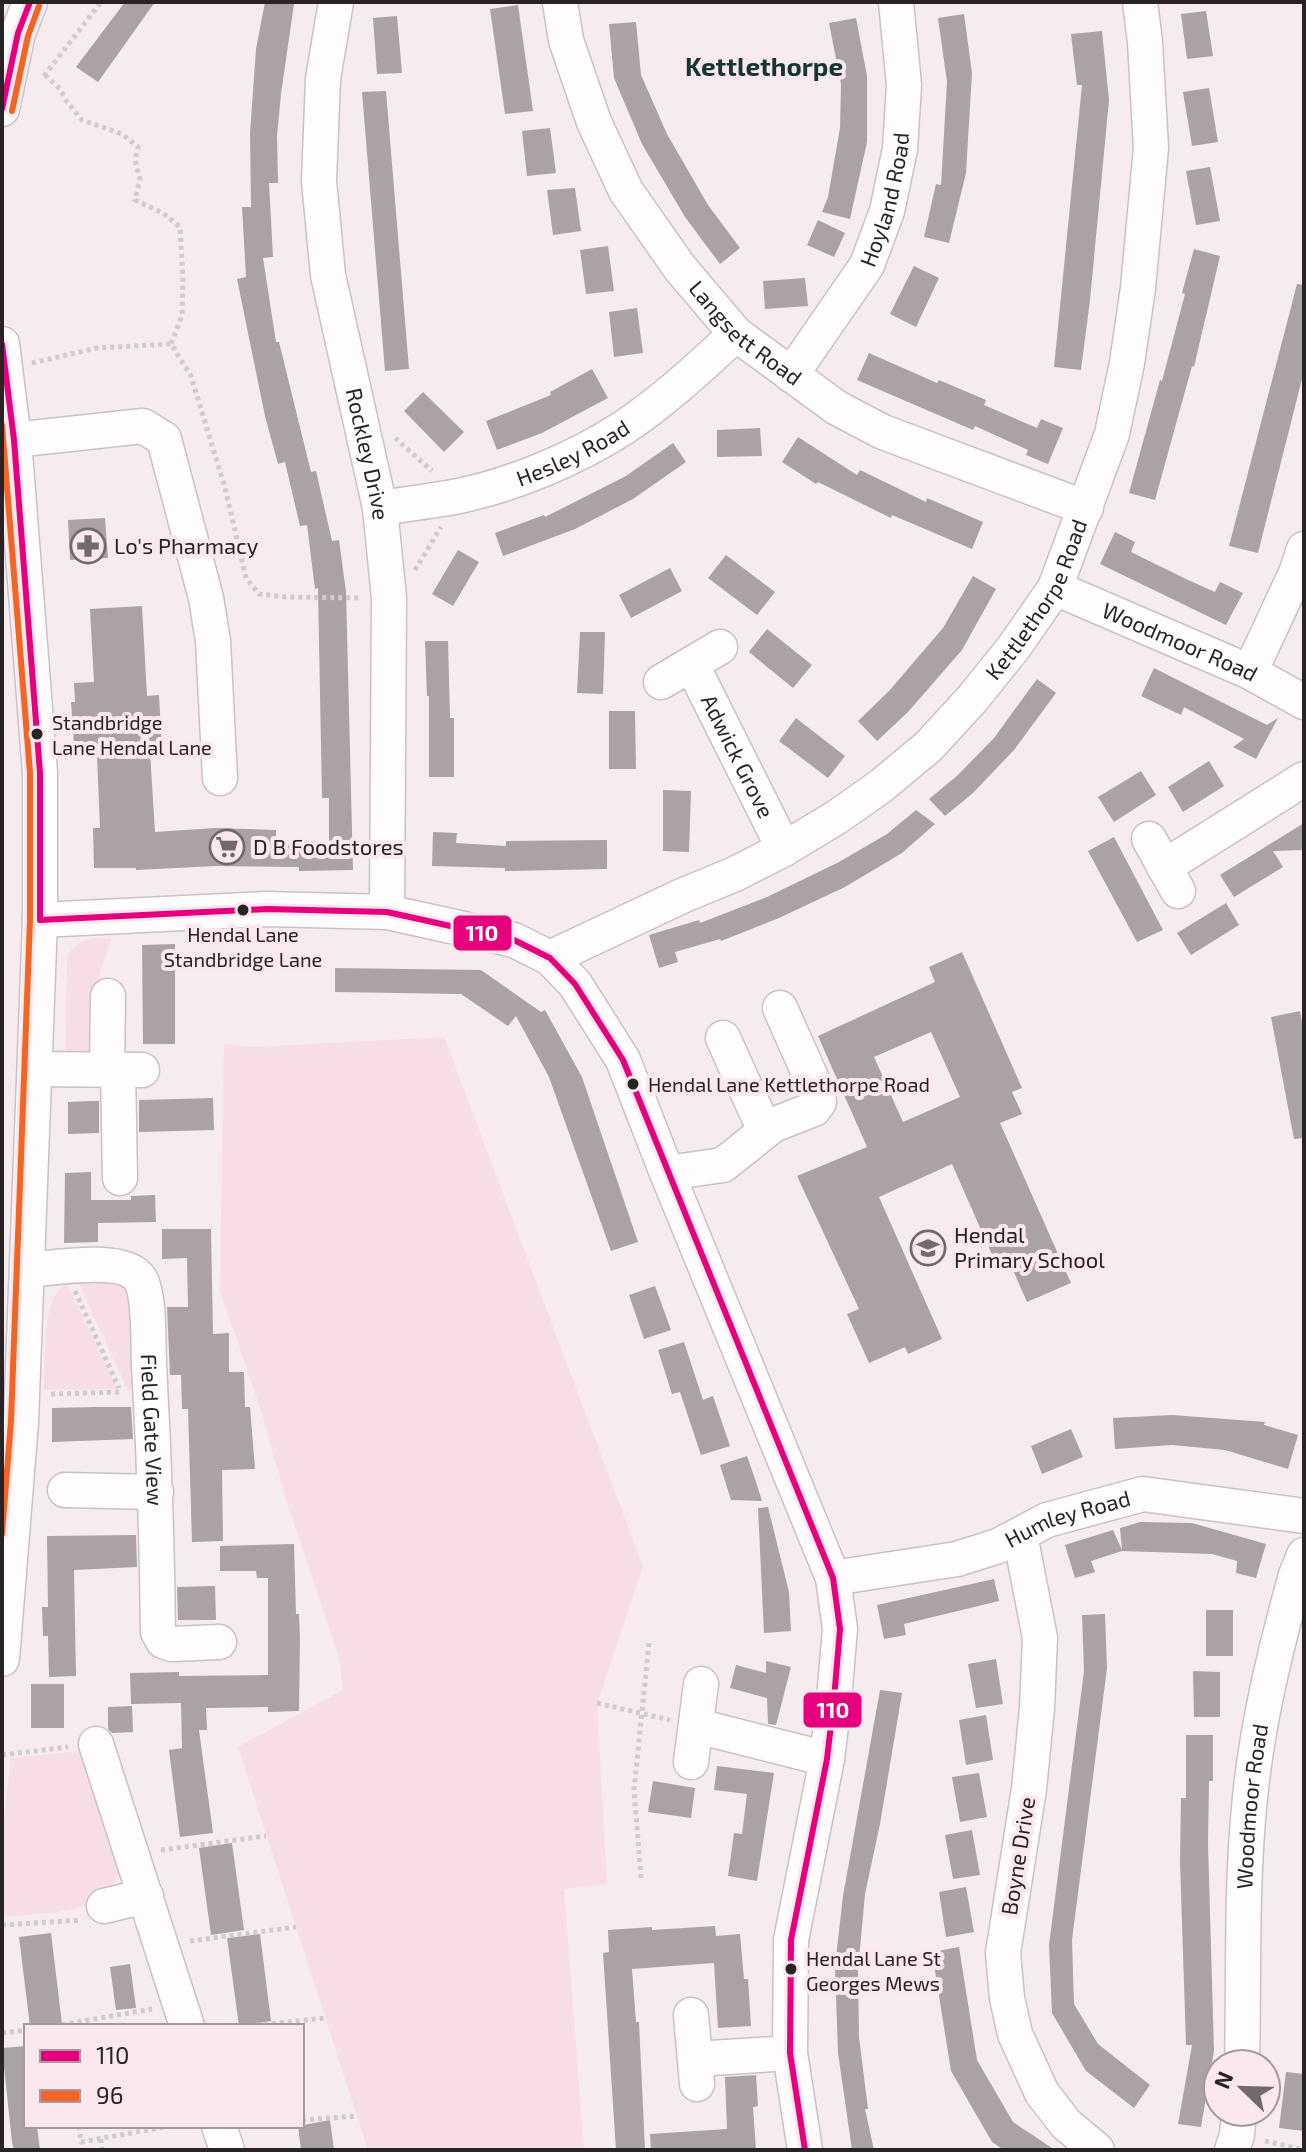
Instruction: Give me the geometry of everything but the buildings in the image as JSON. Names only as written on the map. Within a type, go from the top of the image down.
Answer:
[{"type":"street","points":[[2,109],[18,33],[30,2]]},
{"type":"street","name":"Rockley Drive","points":[[336,2],[323,79],[319,181],[328,275],[380,508],[390,612],[387,668],[387,912]]},
{"type":"street","name":"Langsett Road","points":[[560,2],[566,40],[594,122],[626,191],[680,268],[736,334],[837,408],[883,432],[1086,508]]},
{"type":"street","name":"Hoyland Road","points":[[791,375],[867,265],[887,211],[900,149],[904,85],[896,2]]},
{"type":"street","name":"Kettlethorpe Road","points":[[550,958],[784,849],[870,794],[929,746],[982,688],[1055,588],[1112,434],[1145,227],[1151,148],[1140,2]]},
{"type":"street","name":"Hesley Road","points":[[380,508],[460,496],[556,463],[622,428],[672,392],[736,334]]},
{"type":"street","points":[[2,344],[14,440],[40,773],[40,920],[28,1270],[2,1659]]},
{"type":"street","points":[[14,440],[143,426],[164,439],[206,598],[213,641],[220,778]]},
{"type":"street","points":[[1250,672],[1304,549]]},
{"type":"street","name":"Woodmoor Road","points":[[1055,588],[1250,672],[1304,702]]},
{"type":"street","name":"Adwick Grove","points":[[661,682],[706,656],[784,849]]},
{"type":"street","points":[[1163,866],[1304,779]]},
{"type":"street","points":[[40,920],[267,909],[387,912],[514,940],[550,958],[575,984],[623,1060],[833,1578],[840,1629],[827,1759],[791,1940],[790,2053],[805,2150]]},
{"type":"street","points":[[108,996],[123,1070],[120,1178]]},
{"type":"street","points":[[667,1173],[723,1165],[773,1125],[814,1109],[819,1102],[780,1008]]},
{"type":"street","points":[[723,1038],[765,1131]]},
{"type":"street","points":[[35,1069],[123,1070]]},
{"type":"street","name":"Field Gate View","points":[[28,1270],[111,1265],[127,1268],[139,1279],[145,1295],[136,1392],[156,1492],[158,1632],[163,1641],[172,1644],[219,1642]]},
{"type":"street","points":[[65,1490],[156,1492]]},
{"type":"street","name":"Humley Road","points":[[833,1578],[957,1559],[998,1546],[1047,1520],[1143,1494],[1304,1516]]},
{"type":"street","name":"Boyne Drive","points":[[1020,1535],[1040,1638],[1029,1789],[1003,1953],[1007,1998],[1015,2034],[1042,2093],[1066,2124],[1097,2150]]},
{"type":"street","name":"Woodmoor Road","points":[[1242,2048],[1243,1886],[1249,1806],[1260,1719],[1296,1575],[1304,1555]]},
{"type":"street","points":[[691,1762],[701,1684]]},
{"type":"street","points":[[697,1726],[827,1759]]},
{"type":"street","points":[[96,1744],[184,2015]]},
{"type":"street","points":[[104,1906],[146,1896]]},
{"type":"street","points":[[691,2015],[696,2071],[790,2053]]},
{"type":"street","points":[[220,2128],[227,2150]]},
{"type":"path","points":[[36,86],[101,2]]},
{"type":"path","points":[[45,75],[60,89],[82,120],[122,134],[138,147],[135,160],[140,179],[135,200],[163,213],[180,227],[182,315],[171,344]]},
{"type":"path","points":[[22,1395],[136,1392],[65,1268]]},
{"type":"path","points":[[641,1878],[634,1790],[649,1643]]},
{"type":"path","points":[[597,1703],[697,1726]]},
{"type":"path","points":[[2,1755],[96,1744]]},
{"type":"path","points":[[132,1854],[266,1836]]},
{"type":"path","points":[[2,1925],[106,1918],[104,1906]]},
{"type":"path","points":[[161,1945],[296,1927]]},
{"type":"path","points":[[80,2024],[184,2015]]},
{"type":"path","points":[[268,2024],[326,2018]]},
{"type":"path","points":[[2,2033],[24,2030]]},
{"type":"path","points":[[304,2120],[357,2116]]},
{"type":"path","points":[[79,2128],[81,2142],[159,2128]]},
{"type":"path","points":[[1236,2132],[1304,2150]]},
{"type":"path","points":[[101,2139],[102,2150]]},
{"type":"shaded area","points":[[95,938],[111,939],[96,987],[97,1065],[65,1065],[67,957],[78,944]]},
{"type":"shaded area","points":[[444,1037],[643,1566],[597,1703],[607,1884],[564,1889],[584,2150],[368,2150],[238,1747],[343,1690],[339,1658],[220,1291],[224,1044],[255,1047]]},
{"type":"shaded area","points":[[111,1281],[126,1288],[132,1296],[139,1389],[128,1390],[78,1282]]},
{"type":"shaded area","points":[[67,1284],[117,1389],[44,1390],[48,1315],[58,1290]]},
{"type":"shaded area","points":[[80,1751],[121,1865],[114,1884],[108,1894],[86,1906],[2,1917],[2,1835],[11,1758]]},
{"type":"transit line","name":"110","points":[[2,109],[18,33],[30,2]]},
{"type":"transit line","name":"96","points":[[12,111],[28,36],[39,6]]},
{"type":"transit line","name":"110","points":[[2,344],[14,440],[40,773],[40,920]]},
{"type":"transit line","name":"96","points":[[2,425],[30,773],[30,920],[11,1421],[2,1534]]},
{"type":"transit line","name":"110","points":[[40,920],[267,909],[387,912],[514,940],[550,958],[575,984],[623,1060],[833,1578],[840,1629],[834,1699],[827,1759],[791,1940],[790,2053],[805,2150]]},
{"type":"place","name":"Lo's Pharmacy","points":[[88,546]]},
{"type":"place","name":"Standbridge Lane Hendal Lane","points":[[37,734]]},
{"type":"place","name":"D B Foodstores","points":[[227,847]]},
{"type":"place","name":"Hendal Lane Standbridge Lane","points":[[243,910]]},
{"type":"place","name":"Hendal Lane Kettlethorpe Road","points":[[633,1084]]},
{"type":"place","name":"Hendal Primary School","points":[[928,1248]]},
{"type":"place","name":"Hendal Lane St Georges Mews","points":[[791,1969]]},
{"type":"district","name":"Kettlethorpe","points":[[764,67]]}]
